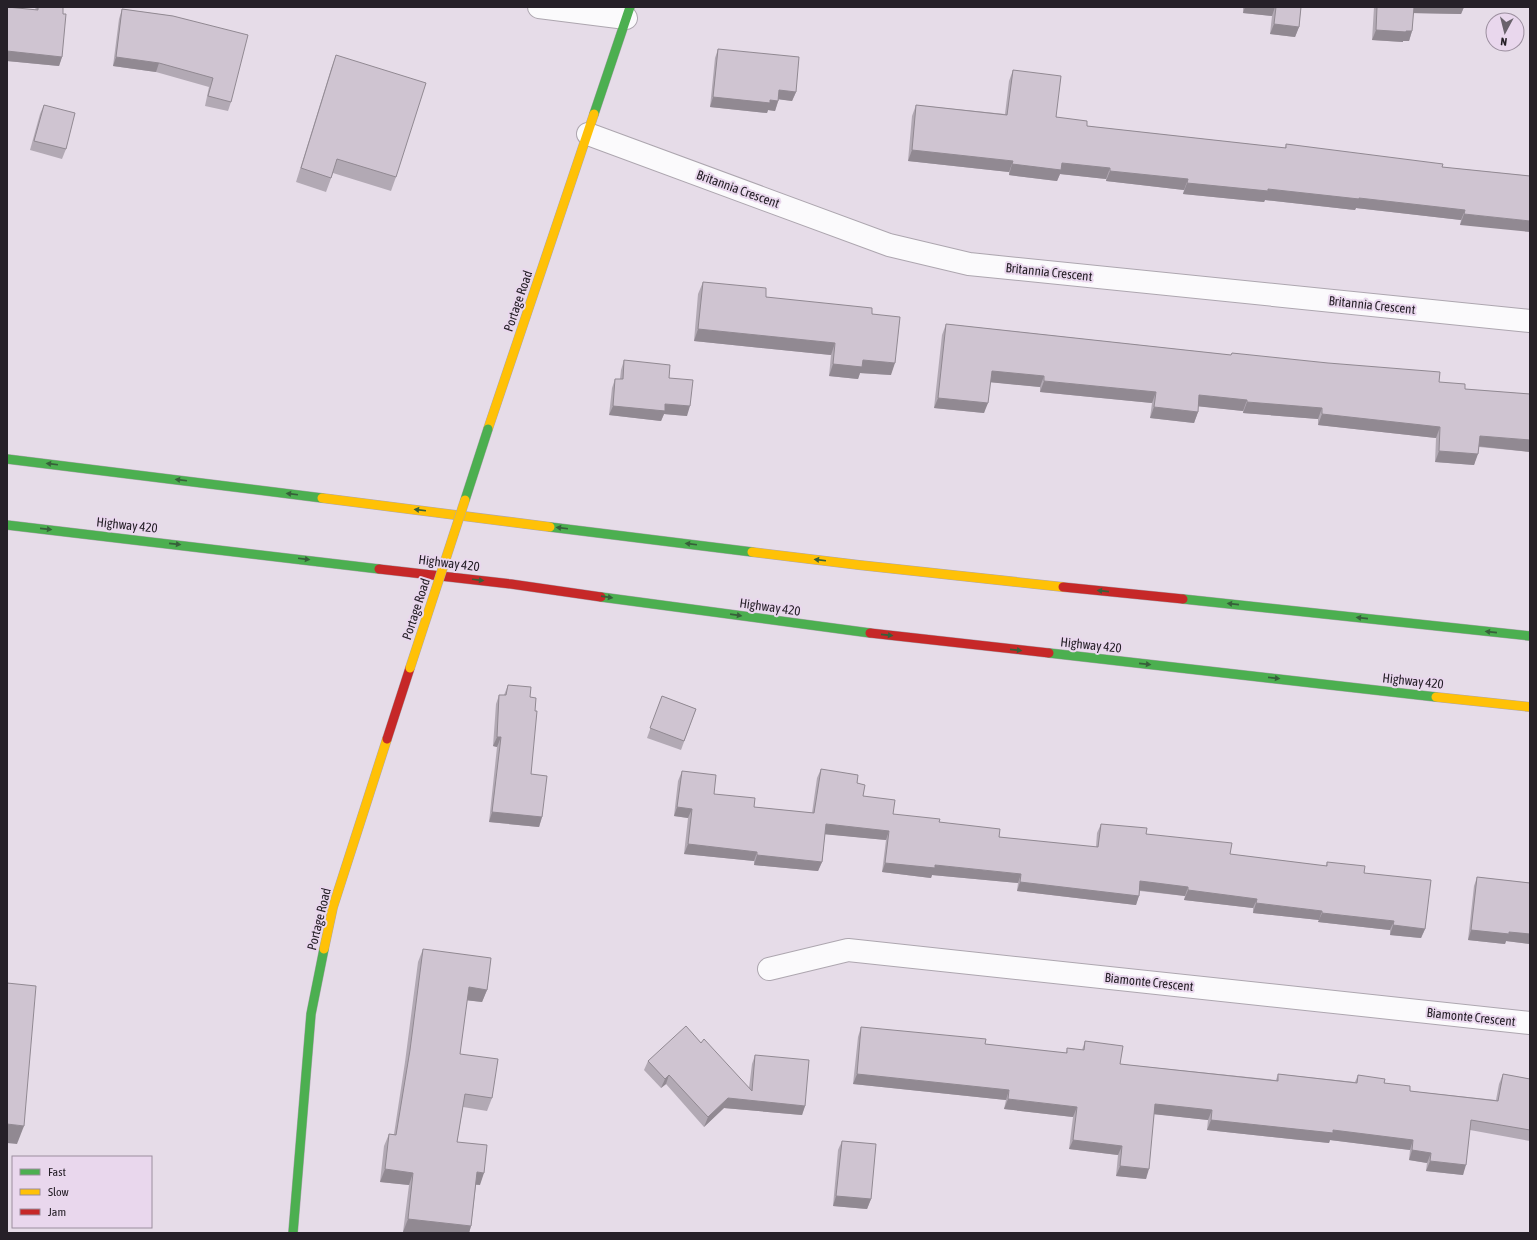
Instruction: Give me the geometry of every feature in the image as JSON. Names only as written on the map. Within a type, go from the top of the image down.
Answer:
[{"type":"main road","name":"Portage Road","points":[[293,1233],[311,1014],[333,907],[488,429],[628,12]]},
{"type":"main road","points":[[7,459],[859,565],[1530,636]]},
{"type":"main road","name":"Highway 420","points":[[7,525],[497,582],[848,631],[1530,707]]},
{"type":"street","points":[[539,7],[628,12]]},
{"type":"street","name":"Britannia Crescent","points":[[588,134],[889,245],[969,264],[1530,321]]},
{"type":"street","name":"Biamonte Crescent","points":[[769,970],[848,950],[1530,1023]]},
{"type":"building","points":[[7,7],[38,10],[38,7],[63,7],[63,14],[66,14],[62,57],[7,51]]},
{"type":"building","points":[[1276,7],[1301,7],[1299,27],[1274,24]]},
{"type":"building","points":[[1377,7],[1414,7],[1412,31],[1376,30]]},
{"type":"building","points":[[122,9],[173,16],[248,35],[231,102],[208,96],[213,78],[159,63],[116,57]]},
{"type":"building","points":[[718,49],[799,57],[796,92],[779,90],[778,101],[770,100],[770,103],[713,97]]},
{"type":"building","points":[[336,55],[426,83],[396,177],[337,159],[331,178],[301,168]]},
{"type":"building","points":[[1013,70],[1061,76],[1056,117],[1087,121],[1087,126],[1286,148],[1286,144],[1443,164],[1442,167],[1530,176],[1530,221],[1464,214],[1465,210],[1359,198],[1187,183],[1188,179],[1110,171],[1110,168],[1062,163],[1061,170],[1012,164],[1013,161],[912,150],[916,105],[1007,115]]},
{"type":"building","points":[[44,105],[75,113],[66,149],[34,141]]},
{"type":"building","points":[[703,282],[766,288],[766,297],[872,308],[872,314],[900,317],[895,363],[863,360],[862,367],[833,364],[835,343],[698,329]]},
{"type":"building","points":[[946,324],[1231,355],[1232,353],[1328,363],[1440,372],[1439,382],[1465,384],[1465,389],[1530,394],[1530,440],[1480,436],[1478,454],[1439,451],[1440,427],[1322,414],[1322,408],[1247,402],[1247,400],[1199,395],[1198,412],[1154,407],[1156,392],[1044,381],[1044,376],[992,371],[988,403],[938,398]]},
{"type":"building","points":[[624,360],[670,365],[669,378],[693,380],[690,406],[665,404],[665,411],[613,406],[615,379],[623,379]]},
{"type":"building","points":[[508,685],[531,687],[530,697],[536,698],[535,711],[537,711],[531,774],[547,776],[542,817],[492,812],[501,737],[497,737],[499,695],[506,695]]},
{"type":"building","points":[[662,696],[696,709],[684,741],[650,728]]},
{"type":"building","points":[[821,769],[858,775],[857,783],[865,785],[863,796],[895,800],[893,814],[940,819],[939,822],[1000,829],[999,837],[1098,847],[1101,824],[1147,828],[1146,834],[1232,843],[1230,854],[1327,866],[1327,862],[1365,866],[1364,873],[1431,880],[1425,929],[1393,925],[1394,921],[1322,913],[1322,911],[1256,903],[1257,899],[1188,890],[1188,887],[1140,881],[1139,896],[1020,882],[1021,874],[935,865],[935,868],[885,863],[889,831],[826,824],[822,862],[757,855],[757,852],[688,844],[692,809],[677,807],[682,771],[716,775],[714,794],[755,798],[754,807],[814,813]]},
{"type":"building","points":[[1477,877],[1530,883],[1530,934],[1509,932],[1509,934],[1471,930]]},
{"type":"building","points":[[423,949],[491,958],[487,990],[469,987],[460,1054],[498,1059],[492,1098],[465,1094],[457,1142],[487,1145],[484,1173],[477,1172],[471,1226],[408,1219],[413,1173],[385,1169],[389,1134],[396,1135],[410,1050]]},
{"type":"building","points":[[7,983],[36,986],[24,1126],[7,1124]]},
{"type":"building","points":[[686,1026],[701,1043],[704,1039],[752,1091],[755,1055],[809,1060],[805,1106],[728,1098],[708,1117],[669,1075],[665,1079],[648,1061]]},
{"type":"building","points":[[861,1027],[986,1039],[985,1044],[1067,1053],[1067,1048],[1084,1050],[1085,1041],[1123,1046],[1120,1064],[1278,1081],[1278,1074],[1357,1083],[1358,1075],[1385,1079],[1384,1083],[1410,1086],[1410,1091],[1498,1101],[1503,1074],[1530,1079],[1530,1130],[1471,1120],[1466,1165],[1430,1161],[1431,1153],[1412,1150],[1413,1140],[1333,1130],[1333,1133],[1211,1120],[1212,1110],[1155,1104],[1149,1169],[1120,1166],[1122,1146],[1073,1140],[1077,1107],[1008,1099],[1009,1090],[857,1074]]},
{"type":"building","points":[[842,1141],[876,1144],[871,1199],[836,1196]]},
{"type":"traffic: fast","points":[[594,114],[630,7]]},
{"type":"traffic: fast","points":[[465,500],[488,429]]},
{"type":"traffic: fast","points":[[7,459],[322,498]]},
{"type":"traffic: fast","points":[[7,525],[379,569]]},
{"type":"traffic: fast","points":[[550,527],[752,552]]},
{"type":"traffic: fast","points":[[601,597],[870,633]]},
{"type":"traffic: fast","points":[[1183,599],[1530,636]]},
{"type":"traffic: fast","points":[[1049,653],[1436,697]]},
{"type":"traffic: fast","points":[[293,1233],[311,1014],[324,949]]},
{"type":"traffic: slow","points":[[488,429],[594,114]]},
{"type":"traffic: slow","points":[[322,498],[550,527]]},
{"type":"traffic: slow","points":[[410,668],[465,500]]},
{"type":"traffic: slow","points":[[752,552],[1063,587]]},
{"type":"traffic: slow","points":[[1436,697],[1530,707]]},
{"type":"traffic: slow","points":[[324,949],[333,907],[387,739]]},
{"type":"traffic: jam","points":[[379,569],[511,584],[601,597]]},
{"type":"traffic: jam","points":[[1063,587],[1183,599]]},
{"type":"traffic: jam","points":[[870,633],[1049,653]]},
{"type":"traffic: jam","points":[[387,739],[410,668]]}]
